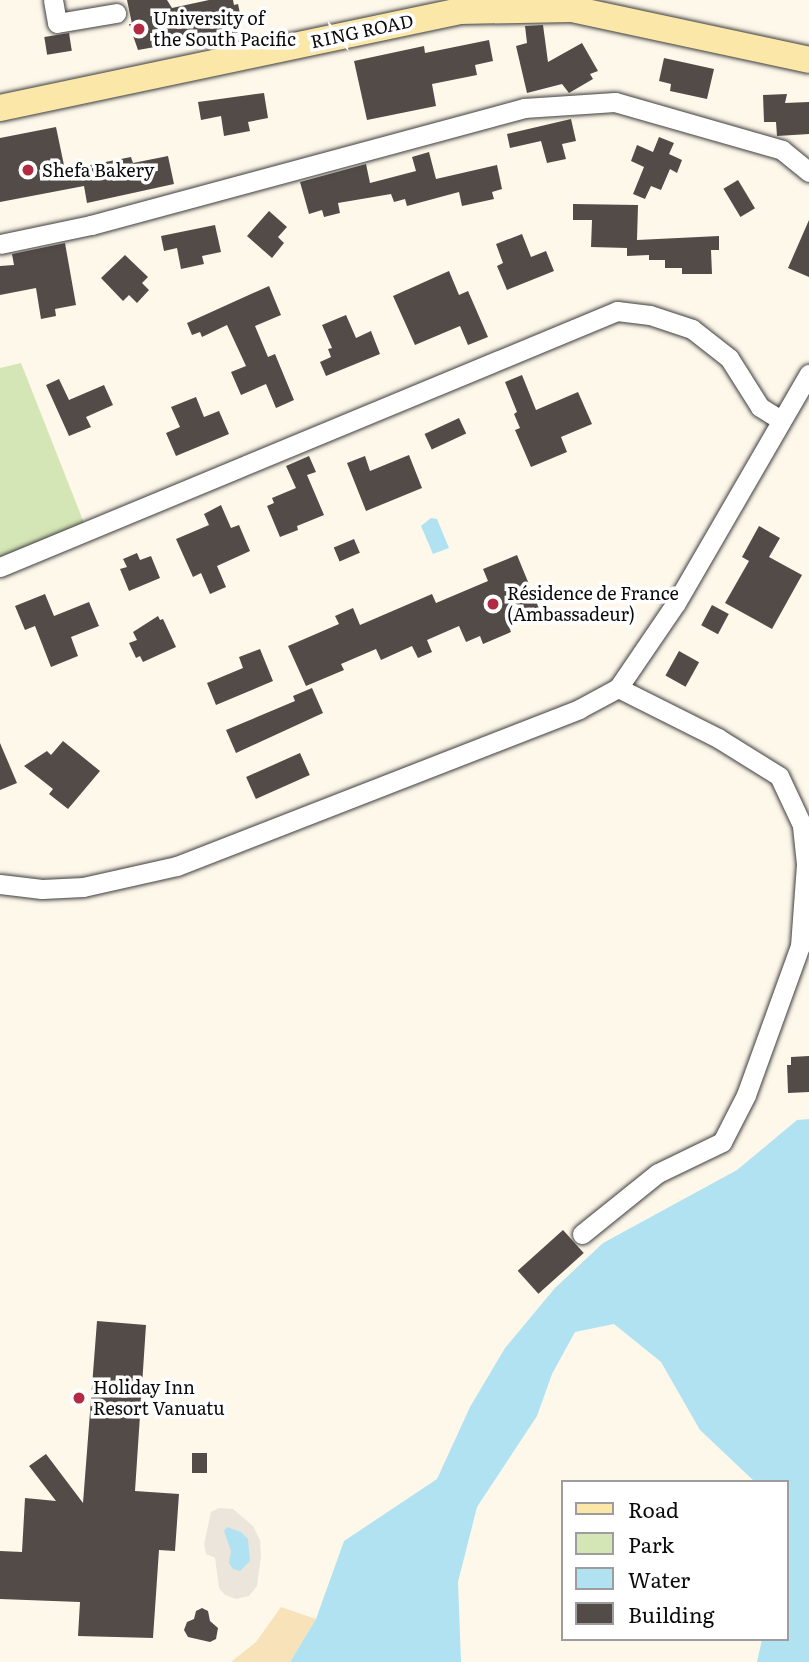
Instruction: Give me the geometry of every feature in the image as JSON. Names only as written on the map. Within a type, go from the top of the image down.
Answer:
[{"type":"main road","name":"RING ROAD","points":[[0,107],[465,6],[572,9],[809,60]]},
{"type":"street","points":[[53,0],[57,23],[116,13]]},
{"type":"street","points":[[0,244],[91,225],[524,108],[615,102],[782,150],[809,172]]},
{"type":"street","points":[[0,567],[617,311],[650,315],[692,329],[729,358],[760,407],[782,420]]},
{"type":"street","points":[[0,884],[42,889],[83,887],[177,866],[579,709],[618,688],[676,603],[809,374]]},
{"type":"street","points":[[582,1234],[658,1173],[722,1142],[746,1095],[804,946],[806,864],[802,825],[779,776],[718,737],[618,688]]},
{"type":"green space","points":[[21,363],[86,528],[0,559],[0,368]]},
{"type":"sand","points":[[281,1607],[316,1619],[290,1662],[231,1662],[256,1642]]},
{"type":"shaded area","points":[[219,1508],[233,1509],[253,1526],[260,1540],[257,1586],[249,1596],[236,1599],[225,1595],[219,1588],[215,1558],[206,1554],[204,1544],[211,1512]]},
{"type":"water","points":[[431,518],[437,519],[449,548],[433,554],[421,526]]},
{"type":"water","points":[[809,1119],[809,1662],[757,1662],[762,1641],[788,1641],[788,1480],[753,1480],[700,1430],[661,1362],[614,1324],[575,1332],[552,1374],[537,1416],[477,1507],[458,1582],[461,1662],[290,1662],[316,1619],[344,1541],[437,1479],[470,1407],[505,1348],[555,1288],[603,1243],[737,1170],[797,1120]]},
{"type":"water","points":[[227,1527],[241,1532],[248,1539],[250,1561],[240,1571],[233,1569],[229,1563],[231,1551],[224,1531]]},
{"type":"building","points":[[127,0],[167,0],[172,8],[209,0],[233,0],[234,5],[238,4],[240,32],[138,50],[129,24],[132,24]]},
{"type":"building","points":[[543,25],[548,62],[582,43],[598,71],[590,74],[593,79],[569,93],[562,84],[527,93],[516,46],[527,43],[525,26]]},
{"type":"building","points":[[69,33],[72,51],[47,55],[44,37]]},
{"type":"building","points":[[489,40],[493,61],[475,65],[477,75],[432,84],[436,106],[367,120],[354,61],[424,46],[425,53]]},
{"type":"building","points":[[664,58],[714,69],[707,99],[670,91],[671,84],[659,81]]},
{"type":"building","points":[[264,93],[268,118],[248,122],[250,131],[224,136],[221,116],[201,120],[198,102]]},
{"type":"building","points":[[787,94],[785,103],[809,102],[809,134],[777,136],[776,122],[764,122],[763,95]]},
{"type":"building","points":[[571,119],[576,141],[562,144],[566,159],[547,163],[541,141],[510,148],[507,134]]},
{"type":"building","points":[[56,127],[65,170],[131,157],[133,163],[168,156],[174,184],[87,203],[84,186],[0,202],[0,138]]},
{"type":"building","points":[[659,137],[674,143],[669,154],[682,160],[677,173],[670,169],[661,190],[651,186],[645,199],[633,194],[644,167],[631,161],[637,145],[653,152]]},
{"type":"building","points":[[429,152],[436,179],[497,165],[502,189],[492,192],[494,199],[462,206],[459,192],[407,206],[405,199],[394,202],[391,194],[338,203],[340,213],[324,217],[322,210],[309,214],[300,182],[366,164],[370,183],[416,171],[412,157]]},
{"type":"building","points":[[738,180],[755,208],[740,217],[723,189]]},
{"type":"building","points":[[573,204],[638,205],[637,240],[719,236],[719,250],[711,250],[712,274],[682,274],[682,268],[665,268],[665,260],[649,260],[649,255],[627,256],[627,248],[591,247],[592,220],[573,220]]},
{"type":"building","points":[[269,211],[287,227],[278,237],[284,243],[272,258],[247,236]]},
{"type":"building","points":[[809,220],[809,277],[788,268]]},
{"type":"building","points":[[215,225],[221,252],[202,256],[204,264],[181,269],[177,248],[164,251],[161,236]]},
{"type":"building","points":[[522,234],[531,257],[546,251],[554,271],[507,290],[497,266],[503,263],[496,244]]},
{"type":"building","points":[[65,243],[76,305],[55,309],[56,316],[41,319],[36,288],[0,295],[0,266],[14,265],[12,254]]},
{"type":"building","points":[[125,255],[148,277],[142,283],[149,290],[137,303],[129,295],[123,301],[101,278]]},
{"type":"building","points":[[449,271],[459,295],[468,291],[488,337],[468,345],[460,326],[415,345],[393,296]]},
{"type":"building","points":[[269,286],[281,315],[255,326],[268,357],[275,354],[294,400],[276,408],[266,384],[241,395],[231,372],[246,366],[227,325],[202,337],[200,332],[192,335],[187,323]]},
{"type":"building","points":[[346,315],[356,338],[371,331],[380,354],[326,376],[320,362],[331,357],[328,349],[332,348],[322,325]]},
{"type":"building","points":[[522,375],[536,410],[578,392],[592,424],[561,437],[567,452],[531,467],[515,430],[520,428],[514,414],[517,412],[505,382]]},
{"type":"building","points":[[59,379],[69,400],[104,385],[113,405],[86,417],[91,427],[69,436],[46,385]]},
{"type":"building","points":[[196,397],[204,417],[219,411],[229,434],[176,456],[166,433],[180,427],[171,407]]},
{"type":"building","points":[[459,418],[466,433],[432,449],[425,434]]},
{"type":"building","points":[[409,455],[422,488],[366,511],[347,463],[365,456],[370,471]]},
{"type":"building","points":[[309,456],[316,472],[307,475],[324,515],[297,526],[298,530],[280,537],[267,506],[274,503],[272,498],[296,488],[286,466]]},
{"type":"building","points":[[221,505],[231,528],[239,525],[250,551],[217,566],[226,587],[210,594],[201,573],[193,577],[176,539],[209,525],[204,514]]},
{"type":"building","points":[[759,526],[780,538],[769,557],[802,575],[772,629],[725,603],[749,561],[742,557]]},
{"type":"building","points":[[354,539],[360,553],[340,561],[334,548]]},
{"type":"building","points":[[137,553],[140,560],[151,556],[160,578],[129,591],[120,569],[127,567],[123,559]]},
{"type":"building","points":[[517,555],[540,611],[508,624],[511,632],[483,644],[480,636],[466,642],[459,626],[427,640],[432,652],[418,658],[412,646],[381,660],[376,649],[341,664],[344,670],[306,686],[288,646],[339,624],[335,616],[353,608],[360,625],[432,594],[436,603],[488,581],[483,569]]},
{"type":"building","points":[[45,594],[54,616],[89,602],[99,626],[71,637],[78,656],[51,667],[35,626],[25,630],[15,606]]},
{"type":"building","points":[[712,605],[729,614],[718,634],[701,625]]},
{"type":"building","points":[[158,616],[160,620],[163,619],[176,647],[143,662],[140,656],[136,658],[129,643],[137,640],[133,632]]},
{"type":"building","points":[[260,649],[273,681],[216,705],[207,683],[243,668],[239,657]]},
{"type":"building","points":[[679,651],[699,662],[686,687],[665,675]]},
{"type":"building","points":[[312,688],[323,713],[236,753],[226,730],[295,701],[293,696]]},
{"type":"building","points":[[63,741],[100,771],[68,809],[49,794],[53,789],[24,766],[47,751],[51,755]]},
{"type":"building","points":[[0,743],[17,783],[0,790]]},
{"type":"building","points":[[300,753],[310,775],[256,799],[246,777]]},
{"type":"building","points":[[809,1056],[809,1092],[788,1093],[787,1065],[791,1065],[791,1057]]},
{"type":"building","points":[[563,1230],[584,1253],[538,1294],[518,1271]]},
{"type":"building","points":[[97,1321],[146,1325],[135,1491],[179,1494],[175,1551],[159,1550],[153,1638],[78,1636],[80,1602],[0,1599],[0,1551],[22,1552],[25,1498],[56,1501],[29,1466],[46,1454],[83,1503]]},
{"type":"building","points":[[192,1453],[207,1453],[207,1473],[192,1473]]},
{"type":"building","points":[[202,1608],[208,1611],[210,1621],[218,1628],[216,1639],[210,1642],[188,1637],[184,1630],[187,1622],[194,1619],[196,1611]]},
{"type":"place","name":"University of the South Pacific","points":[[139,29]]},
{"type":"place","name":"Shefa Bakery","points":[[28,170]]},
{"type":"place","name":"Résidence de France (Ambassadeur)","points":[[493,604]]},
{"type":"place","name":"Holiday Inn Resort Vanuatu","points":[[79,1398]]}]
